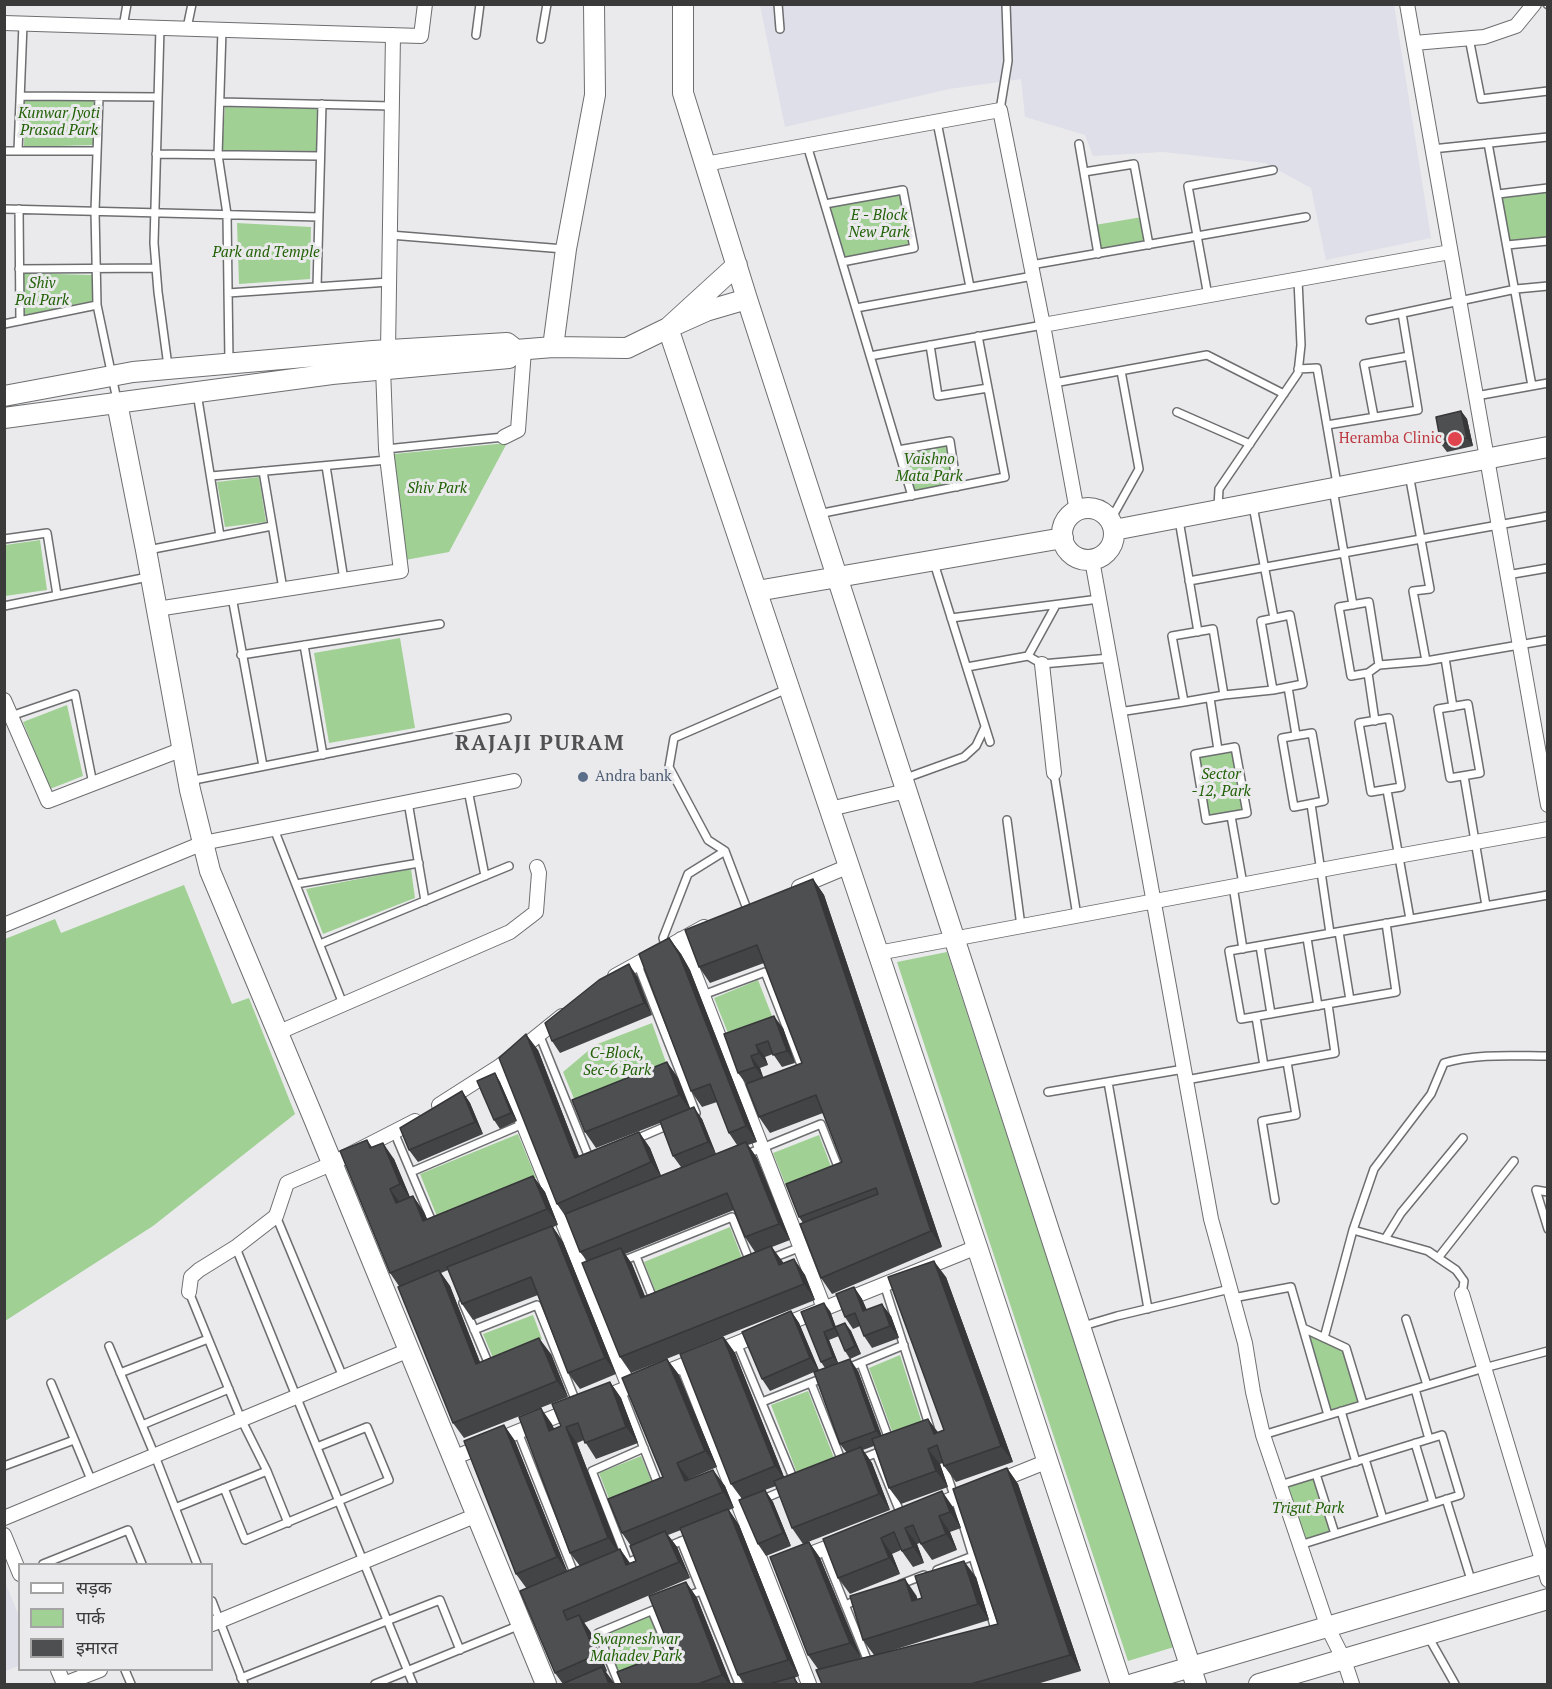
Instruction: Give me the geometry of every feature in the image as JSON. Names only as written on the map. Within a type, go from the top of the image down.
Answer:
[{"type":"street","points":[[4,23],[421,36],[425,4]]},
{"type":"street","points":[[553,347],[566,249],[595,96],[594,4]]},
{"type":"street","points":[[683,4],[683,93],[747,299],[1193,1676]]},
{"type":"street","points":[[1407,4],[1548,805]]},
{"type":"street","points":[[1414,43],[1484,37],[1516,26],[1534,4]]},
{"type":"street","points":[[157,609],[401,571],[387,455],[386,359],[393,35]]},
{"type":"street","points":[[705,164],[1000,110],[1077,511]]},
{"type":"street","points":[[1043,325],[1450,252]]},
{"type":"street","points":[[668,328],[737,265]]},
{"type":"street","points":[[4,396],[112,375],[229,364],[509,358],[520,350],[553,347],[627,348],[706,311],[747,299]]},
{"type":"street","points":[[668,328],[977,1246],[1121,1684]]},
{"type":"street","points":[[504,437],[518,430],[520,350]]},
{"type":"street","points":[[4,418],[197,392],[386,359]]},
{"type":"street","points":[[117,403],[188,781],[210,871],[331,1164],[395,1302],[409,1350],[477,1515],[521,1612],[546,1684]]},
{"type":"street","points":[[1112,526],[1179,518],[1548,447]]},
{"type":"street","points":[[1085,508],[1100,511],[1112,526],[1114,538],[1107,553],[1092,560],[1084,560],[1070,553],[1062,538],[1063,530],[1065,522],[1077,511],[1085,508]]},
{"type":"street","points":[[757,591],[1062,538]]},
{"type":"street","points":[[1092,560],[1211,1219],[1245,1343],[1263,1435],[1328,1628],[1344,1660],[1352,1684]]},
{"type":"street","points":[[1042,664],[1054,773]]},
{"type":"street","points":[[4,700],[8,717],[48,801],[183,749]]},
{"type":"street","points":[[4,925],[203,843],[514,781]]},
{"type":"street","points":[[830,809],[904,785]]},
{"type":"street","points":[[878,953],[1548,829]]},
{"type":"street","points":[[788,892],[849,866]]},
{"type":"street","points":[[277,1033],[510,932],[536,912],[539,873],[537,867]]},
{"type":"street","points":[[603,982],[718,921]]},
{"type":"street","points":[[681,939],[747,1094],[762,1148],[786,1193],[801,1247],[824,1308]]},
{"type":"street","points":[[189,1292],[192,1277],[199,1270],[236,1247],[276,1216],[287,1183],[331,1164],[416,1121],[500,1066],[576,1004]]},
{"type":"street","points":[[500,1066],[524,1124],[542,1185],[590,1275],[625,1389]]},
{"type":"street","points":[[453,1458],[977,1246]]},
{"type":"street","points":[[1134,1684],[1193,1676],[1328,1628],[1473,1585],[1546,1568],[1462,1294]]},
{"type":"street","points":[[4,1518],[409,1350]]},
{"type":"street","points":[[684,1365],[738,1515],[775,1569],[810,1683]]},
{"type":"street","points":[[908,1516],[1048,1461]]},
{"type":"street","points":[[215,1622],[477,1515]]},
{"type":"street","points":[[4,1535],[18,1569]]},
{"type":"street","points":[[775,1569],[853,1538]]},
{"type":"street","points":[[1259,1684],[1548,1599]]},
{"type":"street","points":[[64,1684],[97,1671]]},
{"type":"lane","points":[[123,27],[127,4]]},
{"type":"lane","points":[[187,29],[192,4]]},
{"type":"lane","points":[[476,35],[480,4]]},
{"type":"lane","points":[[541,39],[547,4]]},
{"type":"lane","points":[[778,4],[780,29]]},
{"type":"lane","points":[[1000,110],[1008,61],[1006,4]]},
{"type":"lane","points":[[18,151],[23,24]]},
{"type":"lane","points":[[160,28],[154,243],[168,369]]},
{"type":"lane","points":[[222,30],[218,155],[227,214],[229,364]]},
{"type":"lane","points":[[1470,38],[1481,99],[1548,91]]},
{"type":"lane","points":[[21,96],[158,97]]},
{"type":"lane","points":[[99,97],[95,211],[97,305],[117,403]]},
{"type":"lane","points":[[220,102],[392,106]]},
{"type":"lane","points":[[317,287],[322,104]]},
{"type":"lane","points":[[937,122],[970,287]]},
{"type":"lane","points":[[1432,149],[1548,137]]},
{"type":"lane","points":[[1488,143],[1532,386]]},
{"type":"lane","points":[[1079,144],[1098,254]]},
{"type":"lane","points":[[807,145],[912,496]]},
{"type":"lane","points":[[4,151],[97,151]]},
{"type":"lane","points":[[156,154],[320,156]]},
{"type":"lane","points":[[1084,172],[1134,164],[1149,244]]},
{"type":"lane","points":[[1208,296],[1188,186],[1273,170]]},
{"type":"lane","points":[[1498,194],[1548,188]]},
{"type":"lane","points":[[825,204],[903,190],[914,248],[842,262]]},
{"type":"lane","points":[[4,209],[319,217]]},
{"type":"lane","points":[[19,209],[20,321]]},
{"type":"lane","points":[[856,308],[970,287],[1098,254],[1306,217]]},
{"type":"lane","points":[[390,235],[566,249]]},
{"type":"lane","points":[[1508,245],[1548,241]]},
{"type":"lane","points":[[19,269],[156,268]]},
{"type":"lane","points":[[1218,510],[1219,489],[1298,373],[1301,345],[1298,279]]},
{"type":"lane","points":[[228,293],[389,282]]},
{"type":"lane","points":[[1370,320],[1516,289],[1548,286]]},
{"type":"lane","points":[[4,324],[97,305]]},
{"type":"lane","points":[[1327,425],[1418,410],[1402,313]]},
{"type":"lane","points":[[870,356],[1043,325]]},
{"type":"lane","points":[[817,515],[1005,477],[978,336]]},
{"type":"lane","points":[[930,345],[938,396],[988,388]]},
{"type":"lane","points":[[1054,383],[1207,356],[1284,394]]},
{"type":"lane","points":[[1374,417],[1364,364],[1409,356]]},
{"type":"lane","points":[[1298,369],[1317,368],[1353,605]]},
{"type":"lane","points":[[1112,526],[1138,469],[1121,371]]},
{"type":"lane","points":[[1476,396],[1548,383]]},
{"type":"lane","points":[[197,392],[220,536]]},
{"type":"lane","points":[[1177,412],[1250,444]]},
{"type":"lane","points":[[211,476],[326,466],[504,437]]},
{"type":"lane","points":[[898,450],[950,441],[957,487]]},
{"type":"lane","points":[[326,466],[344,580]]},
{"type":"lane","points":[[263,471],[283,589]]},
{"type":"lane","points":[[1409,473],[1430,589],[1413,591],[1426,661]]},
{"type":"lane","points":[[1252,504],[1274,618]]},
{"type":"lane","points":[[1189,581],[1548,516]]},
{"type":"lane","points":[[1179,518],[1198,632]]},
{"type":"lane","points":[[146,550],[272,526]]},
{"type":"lane","points":[[4,539],[47,533],[57,595]]},
{"type":"lane","points":[[933,561],[990,742]]},
{"type":"lane","points":[[1507,575],[1548,568]]},
{"type":"lane","points":[[4,606],[151,576]]},
{"type":"lane","points":[[232,597],[263,766]]},
{"type":"lane","points":[[951,618],[1099,599]]},
{"type":"lane","points":[[1379,665],[1369,602],[1339,607],[1352,676],[1368,673],[1379,665],[1426,661],[1548,640]]},
{"type":"lane","points":[[1028,656],[1056,605]]},
{"type":"lane","points":[[1119,712],[1224,695],[1273,690],[1302,684],[1290,615],[1260,621],[1273,690]]},
{"type":"lane","points":[[242,655],[440,624]]},
{"type":"lane","points":[[1184,702],[1172,636],[1213,629],[1224,695]]},
{"type":"lane","points":[[304,645],[323,755]]},
{"type":"lane","points":[[967,667],[1028,656],[1042,664],[1110,658]]},
{"type":"lane","points":[[1444,658],[1453,707]]},
{"type":"lane","points":[[1368,673],[1375,721]]},
{"type":"lane","points":[[1288,687],[1296,735]]},
{"type":"lane","points":[[747,909],[725,852],[708,840],[669,767],[674,738],[789,688]]},
{"type":"lane","points":[[8,717],[75,694],[93,784]]},
{"type":"lane","points":[[1210,698],[1218,750]]},
{"type":"lane","points":[[1468,704],[1480,773],[1450,778],[1438,709],[1453,707],[1468,704]]},
{"type":"lane","points":[[188,781],[507,718]]},
{"type":"lane","points":[[1389,718],[1401,787],[1387,790],[1371,792],[1359,723],[1389,718]]},
{"type":"lane","points":[[904,785],[964,757],[976,746],[985,727]]},
{"type":"lane","points":[[1312,733],[1324,801],[1311,804],[1294,807],[1282,738],[1312,733]]},
{"type":"lane","points":[[1235,747],[1247,813],[1231,816],[1206,820],[1195,754],[1235,747]]},
{"type":"lane","points":[[1054,773],[1077,916]]},
{"type":"lane","points":[[1464,776],[1486,906]]},
{"type":"lane","points":[[468,790],[485,876]]},
{"type":"lane","points":[[1387,790],[1410,919]]},
{"type":"lane","points":[[408,802],[425,901]]},
{"type":"lane","points":[[1311,804],[1330,933]]},
{"type":"lane","points":[[1231,816],[1243,949]]},
{"type":"lane","points":[[1007,820],[1022,926]]},
{"type":"lane","points":[[274,829],[343,1004]]},
{"type":"lane","points":[[666,948],[663,938],[688,874],[725,852]]},
{"type":"lane","points":[[296,884],[419,863]]},
{"type":"lane","points":[[320,944],[508,866]]},
{"type":"lane","points":[[1386,923],[1396,992],[1241,1020],[1229,951],[1307,938],[1386,923],[1548,895]]},
{"type":"lane","points":[[1339,932],[1350,1000]]},
{"type":"lane","points":[[1307,938],[1318,1006]]},
{"type":"lane","points":[[1260,946],[1271,1014]]},
{"type":"lane","points":[[637,963],[696,1113],[686,1117]]},
{"type":"lane","points":[[703,995],[765,972],[804,1071],[794,1076]]},
{"type":"lane","points":[[1048,1092],[1108,1082],[1264,1066],[1335,1053],[1328,1004]]},
{"type":"lane","points":[[1256,1017],[1264,1066]]},
{"type":"lane","points":[[775,1027],[785,1023]]},
{"type":"lane","points":[[539,1034],[590,1160],[601,1155]]},
{"type":"lane","points":[[1324,1338],[1353,1230],[1374,1169],[1431,1094],[1444,1063],[1469,1058],[1548,1056]]},
{"type":"lane","points":[[1275,1200],[1262,1121],[1296,1115],[1287,1062]]},
{"type":"lane","points":[[670,1077],[681,1072]]},
{"type":"lane","points":[[1108,1082],[1148,1309]]},
{"type":"lane","points":[[572,1116],[583,1111]]},
{"type":"lane","points":[[622,1146],[675,1122]]},
{"type":"lane","points":[[411,1172],[524,1124]]},
{"type":"lane","points":[[740,1157],[821,1124],[840,1172],[830,1175]]},
{"type":"lane","points":[[394,1132],[435,1229],[445,1224]]},
{"type":"lane","points":[[1385,1239],[1401,1213],[1463,1138]]},
{"type":"lane","points":[[1438,1258],[1514,1161]]},
{"type":"lane","points":[[1548,1192],[1536,1190],[1548,1229]]},
{"type":"lane","points":[[276,1216],[343,1377]]},
{"type":"lane","points":[[615,1264],[732,1217],[752,1267]]},
{"type":"lane","points":[[1353,1230],[1428,1251],[1456,1270],[1464,1281],[1462,1294]]},
{"type":"lane","points":[[236,1247],[413,1684]]},
{"type":"lane","points":[[741,1271],[801,1247]]},
{"type":"lane","points":[[636,1256],[656,1305],[666,1301]]},
{"type":"lane","points":[[884,1284],[931,1431],[921,1435]]},
{"type":"lane","points":[[1080,1327],[1148,1309],[1231,1294],[1290,1287],[1328,1415]]},
{"type":"lane","points":[[189,1292],[288,1523]]},
{"type":"lane","points":[[461,1299],[491,1370],[501,1366]]},
{"type":"lane","points":[[474,1330],[537,1305],[578,1407]]},
{"type":"lane","points":[[1406,1319],[1427,1385]]},
{"type":"lane","points":[[1303,1328],[1346,1348],[1364,1404]]},
{"type":"lane","points":[[120,1373],[208,1339]]},
{"type":"lane","points":[[737,1343],[796,1486]]},
{"type":"lane","points":[[542,1349],[553,1344]]},
{"type":"lane","points":[[841,1371],[904,1345]]},
{"type":"lane","points":[[109,1346],[197,1563]]},
{"type":"lane","points":[[1263,1435],[1548,1351]]},
{"type":"lane","points":[[861,1363],[892,1447]]},
{"type":"lane","points":[[762,1402],[831,1375]]},
{"type":"lane","points":[[51,1383],[92,1482]]},
{"type":"lane","points":[[811,1383],[843,1466]]},
{"type":"lane","points":[[142,1425],[229,1389]]},
{"type":"lane","points":[[625,1389],[660,1490],[651,1494]]},
{"type":"lane","points":[[1415,1389],[1429,1439]]},
{"type":"lane","points":[[1341,1411],[1356,1462]]},
{"type":"lane","points":[[224,1488],[245,1540],[389,1480],[367,1427],[317,1447]]},
{"type":"lane","points":[[518,1432],[578,1583]]},
{"type":"lane","points":[[1280,1485],[1442,1435],[1460,1495],[1300,1545]]},
{"type":"lane","points":[[4,1466],[74,1440]]},
{"type":"lane","points":[[834,1470],[902,1443]]},
{"type":"lane","points":[[1415,1443],[1433,1503]]},
{"type":"lane","points":[[628,1563],[592,1471],[644,1448]]},
{"type":"lane","points":[[876,1453],[908,1516]]},
{"type":"lane","points":[[939,1453],[996,1632],[985,1635]]},
{"type":"lane","points":[[1365,1459],[1383,1519]]},
{"type":"lane","points":[[175,1508],[267,1471]]},
{"type":"lane","points":[[1316,1474],[1335,1534]]},
{"type":"lane","points":[[738,1515],[806,1482]]},
{"type":"lane","points":[[1446,1499],[1473,1585]]},
{"type":"lane","points":[[609,1513],[617,1509]]},
{"type":"lane","points":[[46,1563],[128,1530],[142,1563]]},
{"type":"lane","points":[[660,1550],[702,1532]]},
{"type":"lane","points":[[681,1541],[739,1684]]},
{"type":"lane","points":[[823,1550],[870,1666]]},
{"type":"lane","points":[[608,1571],[649,1554]]},
{"type":"lane","points":[[898,1585],[973,1556]]},
{"type":"lane","points":[[568,1587],[588,1579]]},
{"type":"lane","points":[[682,1599],[701,1591]]},
{"type":"lane","points":[[845,1605],[866,1597]]},
{"type":"lane","points":[[215,1622],[243,1681],[440,1600],[460,1650]]},
{"type":"lane","points":[[608,1681],[618,1681],[598,1633],[672,1603]]},
{"type":"lane","points":[[652,1611],[675,1665]]},
{"type":"lane","points":[[375,1684],[460,1650],[521,1612]]},
{"type":"lane","points":[[1428,1635],[1455,1684]]},
{"type":"lane","points":[[860,1669],[881,1663]]},
{"type":"shaded area","points":[[760,5],[1394,5],[1431,238],[1326,260],[1311,188],[1265,163],[1163,152],[1093,156],[1085,135],[1025,117],[1021,79],[949,89],[785,127]]},
{"type":"shaded area","points":[[4,1580],[18,1613],[18,1666],[5,1671]]},
{"type":"green space","name":"Kunwar Jyoti Prasad Park","points":[[25,100],[94,101],[93,145],[24,147]]},
{"type":"green space","points":[[225,107],[317,109],[316,151],[222,150]]},
{"type":"green space","points":[[1547,191],[1547,239],[1509,243],[1501,195]]},
{"type":"green space","name":"E - Block New Park","points":[[901,192],[911,247],[843,260],[828,206]]},
{"type":"green space","points":[[1142,217],[1147,243],[1099,251],[1095,225]]},
{"type":"green space","name":"Park and Temple","points":[[237,223],[311,227],[310,279],[239,284]]},
{"type":"green space","name":"Shiv Pal Park","points":[[19,273],[92,275],[92,301],[25,315]]},
{"type":"green space","name":"Shiv Park","points":[[507,443],[449,552],[405,560],[394,454]]},
{"type":"green space","name":"Vaishno Mata Park","points":[[947,444],[955,485],[913,493],[901,451]]},
{"type":"green space","points":[[259,477],[266,522],[225,527],[217,482]]},
{"type":"green space","points":[[40,540],[47,590],[5,596],[5,545]]},
{"type":"green space","points":[[400,638],[415,728],[329,743],[314,653]]},
{"type":"green space","points":[[67,705],[83,776],[50,789],[23,722]]},
{"type":"green space","name":"Sector -12, Park","points":[[1234,748],[1245,812],[1207,818],[1196,755]]},
{"type":"green space","points":[[411,869],[415,898],[323,934],[306,889]]},
{"type":"green space","points":[[184,885],[232,1004],[249,998],[295,1114],[153,1226],[5,1321],[5,939],[55,919],[61,933]]},
{"type":"green space","points":[[947,952],[1174,1647],[1128,1661],[897,962]]},
{"type":"green space","points":[[758,980],[774,1021],[730,1038],[714,998]]},
{"type":"green space","name":"C-Block, Sec-6 Park","points":[[652,1023],[668,1068],[577,1106],[563,1072],[595,1045]]},
{"type":"green space","points":[[518,1134],[536,1178],[438,1219],[420,1174]]},
{"type":"green space","points":[[819,1135],[832,1169],[786,1186],[773,1153]]},
{"type":"green space","points":[[730,1227],[744,1263],[658,1298],[644,1262]]},
{"type":"green space","points":[[533,1315],[542,1339],[493,1358],[483,1334]]},
{"type":"green space","points":[[1305,1331],[1346,1349],[1362,1404],[1330,1413]]},
{"type":"green space","points":[[900,1355],[923,1426],[895,1439],[869,1368]]},
{"type":"green space","points":[[808,1391],[836,1463],[799,1478],[771,1405]]},
{"type":"green space","points":[[641,1456],[654,1487],[611,1504],[599,1473]]},
{"type":"green space","name":"Trigut Park","points":[[1315,1476],[1333,1533],[1301,1543],[1282,1486]]},
{"type":"green space","name":"Swapneshwar Mahadev Park","points":[[651,1613],[672,1663],[621,1684],[600,1633]]},
{"type":"building","points":[[1461,411],[1467,438],[1441,444],[1436,417]]},
{"type":"building","points":[[813,879],[931,1231],[821,1278],[800,1224],[878,1194],[876,1188],[799,1217],[786,1184],[842,1162],[816,1095],[759,1117],[746,1084],[802,1063],[757,945],[699,967],[685,930]]},
{"type":"building","points":[[669,938],[679,954],[746,1126],[729,1133],[710,1084],[691,1091],[639,954]]},
{"type":"building","points":[[629,964],[644,1003],[552,1041],[545,1023],[599,980]]},
{"type":"building","points":[[774,1016],[787,1051],[773,1055],[768,1041],[756,1045],[759,1053],[751,1056],[755,1067],[738,1073],[724,1034]]},
{"type":"building","points":[[526,1034],[575,1158],[639,1132],[651,1162],[557,1204],[499,1058]]},
{"type":"building","points":[[667,1062],[679,1095],[585,1132],[572,1100]]},
{"type":"building","points":[[495,1073],[511,1113],[494,1120],[477,1081]]},
{"type":"building","points":[[462,1091],[475,1122],[409,1150],[400,1128]]},
{"type":"building","points":[[694,1107],[708,1142],[673,1156],[660,1121]]},
{"type":"building","points":[[367,1140],[370,1148],[383,1143],[400,1184],[390,1189],[396,1203],[413,1196],[423,1221],[533,1176],[547,1209],[390,1273],[340,1151]]},
{"type":"building","points":[[746,1142],[779,1224],[745,1237],[727,1193],[580,1252],[565,1214]]},
{"type":"building","points":[[552,1226],[605,1358],[568,1373],[531,1277],[462,1304],[447,1267]]},
{"type":"building","points":[[771,1246],[779,1265],[794,1259],[804,1284],[620,1357],[582,1263],[621,1248],[641,1298]]},
{"type":"building","points":[[934,1261],[1001,1446],[944,1466],[937,1445],[928,1449],[936,1471],[889,1488],[872,1439],[928,1419],[934,1434],[944,1430],[888,1277]]},
{"type":"building","points":[[439,1270],[476,1364],[539,1338],[557,1381],[453,1423],[398,1287]]},
{"type":"building","points":[[854,1287],[863,1311],[882,1304],[890,1326],[864,1336],[855,1313],[845,1317],[836,1294]]},
{"type":"building","points":[[824,1303],[834,1328],[824,1332],[833,1357],[821,1362],[801,1312]]},
{"type":"building","points":[[791,1311],[810,1358],[762,1379],[742,1332]]},
{"type":"building","points":[[845,1323],[855,1346],[845,1351],[835,1327]]},
{"type":"building","points":[[723,1337],[775,1466],[731,1484],[680,1354]]},
{"type":"building","points":[[667,1359],[705,1451],[677,1463],[685,1481],[713,1470],[723,1492],[622,1533],[608,1499],[663,1477],[622,1378]]},
{"type":"building","points":[[850,1359],[876,1431],[840,1444],[814,1372]]},
{"type":"building","points":[[610,1382],[626,1427],[585,1443],[578,1423],[566,1427],[608,1538],[570,1553],[519,1417],[541,1408],[549,1431],[561,1426],[552,1404]]},
{"type":"building","points":[[504,1425],[557,1557],[516,1574],[464,1441]]},
{"type":"building","points":[[861,1447],[879,1494],[792,1528],[774,1481]]},
{"type":"building","points":[[1007,1468],[1070,1655],[971,1684],[822,1684],[816,1670],[998,1624],[953,1489]]},
{"type":"building","points":[[765,1490],[783,1533],[758,1544],[739,1500]]},
{"type":"building","points":[[942,1491],[950,1512],[939,1516],[946,1534],[921,1544],[913,1525],[905,1528],[913,1547],[902,1551],[894,1532],[881,1538],[889,1558],[838,1578],[823,1539]]},
{"type":"building","points":[[728,1509],[788,1660],[738,1675],[680,1528]]},
{"type":"building","points":[[665,1531],[679,1562],[563,1611],[567,1620],[579,1615],[596,1655],[555,1673],[520,1591],[620,1549],[626,1565],[636,1561],[630,1546]]},
{"type":"building","points":[[809,1542],[850,1643],[808,1655],[770,1557]]},
{"type":"building","points":[[964,1561],[978,1604],[863,1640],[850,1596],[905,1579],[912,1601],[922,1598],[915,1576]]},
{"type":"building","points":[[686,1582],[722,1675],[698,1684],[622,1684],[617,1672],[671,1651],[649,1596]]},
{"type":"building","points":[[602,1667],[609,1684],[562,1684]]},
{"type":"building","points":[[794,1677],[797,1684],[769,1684]]},
{"type":"place","name":"Heramba Clinic","points":[[1455,439]]},
{"type":"place","name":"Andra bank","points":[[583,777]]},
{"type":"district","name":"RAJAJI PURAM","points":[[540,744]]}]
